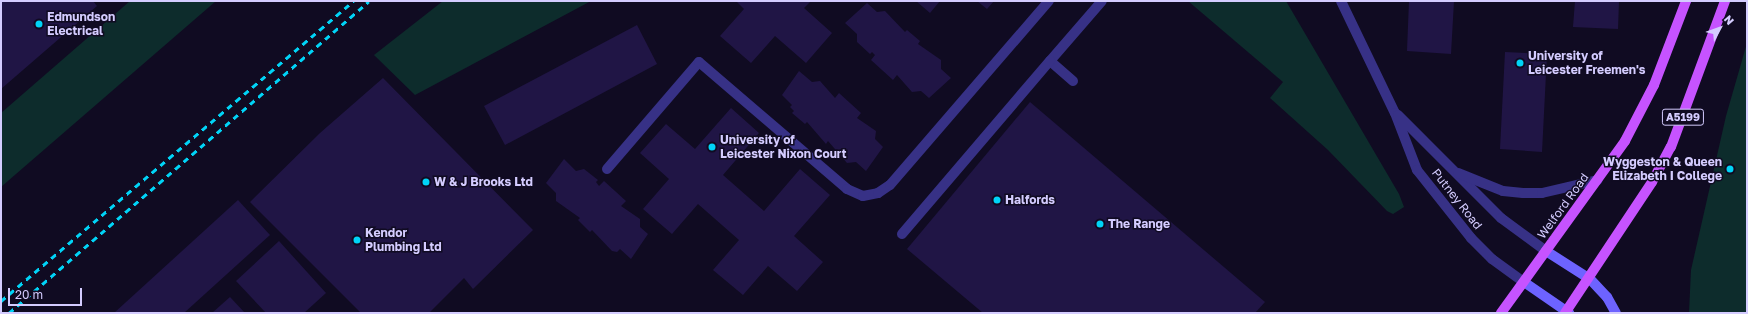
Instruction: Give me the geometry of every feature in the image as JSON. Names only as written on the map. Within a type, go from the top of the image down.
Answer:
[{"type":"main road","name":"Welford Road","points":[[1501,313],[1598,180],[1625,140],[1654,84],[1686,1]]},
{"type":"main road","name":"A5199","points":[[1567,312],[1590,279],[1671,147],[1725,1]]},
{"type":"main road","points":[[1546,251],[1590,279],[1607,297],[1616,313]]},
{"type":"main road","points":[[1524,282],[1567,312]]},
{"type":"street","points":[[607,169],[699,62],[847,189],[863,196],[878,193],[890,185],[1048,1]]},
{"type":"street","points":[[902,234],[1102,1]]},
{"type":"street","name":"Putney Road","points":[[1341,1],[1395,112],[1418,170],[1449,214],[1492,259],[1524,282]]},
{"type":"street","points":[[1050,61],[1073,81]]},
{"type":"street","name":"Putney Road","points":[[1395,112],[1501,218],[1546,251]]},
{"type":"street","name":"Putney Road","points":[[1456,172],[1503,191],[1523,193],[1542,193],[1598,180]]},
{"type":"green space","points":[[130,1],[216,1],[1,187],[1,113]]},
{"type":"green space","points":[[443,1],[591,1],[415,95],[374,55]]},
{"type":"green space","points":[[1188,1],[1286,1],[1399,194],[1404,207],[1393,214],[1387,211],[1328,150],[1270,98],[1283,82]]},
{"type":"green space","name":"Wyggeston & Queen Elizabeth I College","points":[[1747,43],[1747,313],[1689,313],[1691,270],[1726,116]]},
{"type":"building","name":"Edmundson Electrical","points":[[1,1],[93,1],[97,6],[1,89]]},
{"type":"building","points":[[736,1],[811,1],[804,8],[832,33],[806,63],[775,36],[751,63],[720,36],[744,9]]},
{"type":"building","points":[[916,1],[940,1],[930,13]]},
{"type":"building","points":[[977,1],[994,1],[987,9]]},
{"type":"building","points":[[1409,1],[1454,1],[1451,54],[1407,51]]},
{"type":"building","points":[[1575,1],[1619,1],[1618,29],[1573,27]]},
{"type":"building","points":[[867,3],[877,12],[885,11],[905,32],[907,30],[920,41],[918,44],[941,60],[941,69],[951,78],[929,98],[921,91],[912,92],[897,75],[893,80],[871,60],[875,55],[872,52],[870,54],[857,42],[857,34],[845,23]]},
{"type":"building","points":[[637,25],[657,64],[505,145],[484,106]]},
{"type":"building","points":[[1505,52],[1547,54],[1542,152],[1500,149]]},
{"type":"building","points":[[799,71],[812,82],[820,81],[835,98],[839,93],[861,113],[857,118],[876,131],[875,139],[883,147],[866,171],[856,162],[847,163],[828,141],[826,144],[807,122],[805,124],[792,113],[794,111],[790,107],[792,105],[782,95]]},
{"type":"building","points":[[383,78],[533,230],[473,289],[464,278],[429,313],[361,313],[250,202],[320,133]]},
{"type":"building","name":"The Range","points":[[1030,102],[1265,302],[1255,313],[983,313],[907,249]]},
{"type":"building","points":[[731,108],[759,133],[723,175],[764,211],[800,169],[830,195],[794,236],[823,262],[797,291],[768,266],[743,295],[713,270],[739,240],[698,204],[672,234],[643,209],[669,179],[640,153],[666,124],[695,149]]},
{"type":"building","points":[[564,159],[576,171],[584,169],[598,180],[596,182],[599,186],[604,181],[626,201],[621,206],[640,219],[640,227],[648,234],[631,259],[620,249],[617,252],[612,251],[592,230],[590,232],[578,220],[580,218],[556,201],[556,193],[546,183]]},
{"type":"building","points":[[238,200],[270,235],[184,313],[114,313]]},
{"type":"building","points":[[279,241],[326,293],[304,313],[266,313],[236,281]]},
{"type":"building","points":[[230,297],[245,313],[212,313]]},
{"type":"railway","points":[[1,301],[354,1]]},
{"type":"railway","points":[[9,313],[369,1]]},
{"type":"place","name":"Edmundson Electrical","points":[[39,24]]},
{"type":"place","name":"University of Leicester Freemen's","points":[[1520,63]]},
{"type":"place","name":"University of Leicester Nixon Court","points":[[712,147]]},
{"type":"place","name":"Wyggeston & Queen Elizabeth I College","points":[[1730,169]]},
{"type":"place","name":"W & J Brooks Ltd","points":[[426,182]]},
{"type":"place","name":"Halfords","points":[[997,200]]},
{"type":"place","name":"The Range","points":[[1100,224]]},
{"type":"place","name":"Kendor Plumbing Ltd","points":[[357,240]]}]
